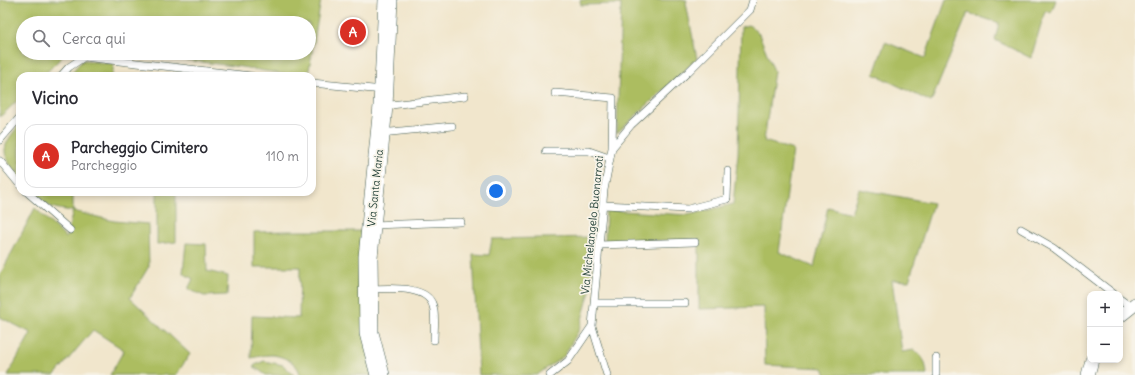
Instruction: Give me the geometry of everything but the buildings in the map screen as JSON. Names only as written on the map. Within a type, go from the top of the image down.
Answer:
[{"type":"street","name":"Via Santa Maria","points":[[380,375],[369,333],[367,289],[370,225],[383,98],[388,0]]},
{"type":"street","points":[[1123,314],[1133,306]]},
{"type":"street","points":[[1088,375],[1091,363]]},
{"type":"lane","name":"Via Michelangelo Buonarroti","points":[[550,375],[559,372],[592,326],[603,205],[609,158],[612,148],[631,125],[688,72],[750,10],[753,0]]},
{"type":"lane","points":[[65,72],[80,60]]},
{"type":"lane","points":[[110,60],[216,72]]},
{"type":"lane","points":[[316,84],[383,98],[465,96]]},
{"type":"lane","points":[[556,93],[613,98],[612,148]]},
{"type":"lane","points":[[0,140],[16,122]]},
{"type":"lane","points":[[380,133],[452,126]]},
{"type":"lane","points":[[546,151],[589,151],[609,158]]},
{"type":"lane","points":[[0,161],[16,180]]},
{"type":"lane","points":[[603,205],[688,209],[727,199],[728,171]]},
{"type":"lane","points":[[32,196],[70,230]]},
{"type":"lane","points":[[370,225],[461,222]]},
{"type":"lane","points":[[1021,229],[1054,248],[1110,291]]},
{"type":"lane","points":[[599,245],[695,242]]},
{"type":"lane","points":[[367,289],[418,291],[428,297],[434,310],[434,340]]},
{"type":"lane","points":[[1123,301],[1133,306]]},
{"type":"lane","points":[[595,303],[685,303]]},
{"type":"lane","points":[[592,326],[607,375]]},
{"type":"lane","points":[[936,358],[936,375]]},
{"type":"green space","points":[[0,0],[321,0],[316,29],[316,16],[16,16],[16,60],[59,60],[47,72],[16,72],[16,102],[0,117]]},
{"type":"green space","points":[[580,0],[687,0],[686,3],[697,59],[617,133],[621,4],[581,5]]},
{"type":"green space","points":[[946,0],[1056,0],[1051,13],[1045,11],[1031,58],[995,40],[999,23],[968,13],[931,102],[874,74],[885,42],[925,58]]},
{"type":"green space","points":[[749,25],[759,34],[774,71],[764,141],[793,150],[779,252],[814,267],[828,207],[851,213],[859,189],[933,203],[909,281],[892,280],[902,352],[914,350],[920,355],[924,361],[927,375],[826,375],[823,368],[765,365],[764,307],[699,309],[699,240],[605,241],[606,210],[688,215],[733,204],[738,154],[741,27]]},
{"type":"green space","points":[[83,60],[114,64],[113,72],[72,72]]},
{"type":"green space","points":[[186,60],[311,60],[309,72],[271,72]]},
{"type":"green space","points":[[16,129],[16,173],[9,162],[5,151],[6,145]]},
{"type":"green space","points":[[37,196],[73,196],[73,211],[50,206]]},
{"type":"green space","points":[[157,196],[176,196],[176,242],[157,244]]},
{"type":"green space","points":[[35,208],[66,238],[73,211],[114,221],[148,224],[149,266],[130,298],[190,354],[176,375],[110,375],[124,350],[93,330],[55,375],[8,375],[31,333],[0,317],[0,275]]},
{"type":"green space","points":[[365,231],[374,375],[300,375],[297,367],[293,363],[280,356],[268,355],[251,358],[252,316],[299,318],[300,267],[254,267],[254,232]]},
{"type":"green space","points":[[594,237],[590,291],[579,330],[564,356],[537,375],[479,375],[473,254],[489,255],[492,239]]},
{"type":"green space","points":[[186,243],[206,244],[207,271],[228,276],[227,295],[204,296],[188,289],[193,279],[183,273]]},
{"type":"green space","points":[[264,361],[283,365],[294,375],[266,375],[253,366]]},
{"type":"place","name":"Parcheggio Cimitero","points":[[353,32]]}]
